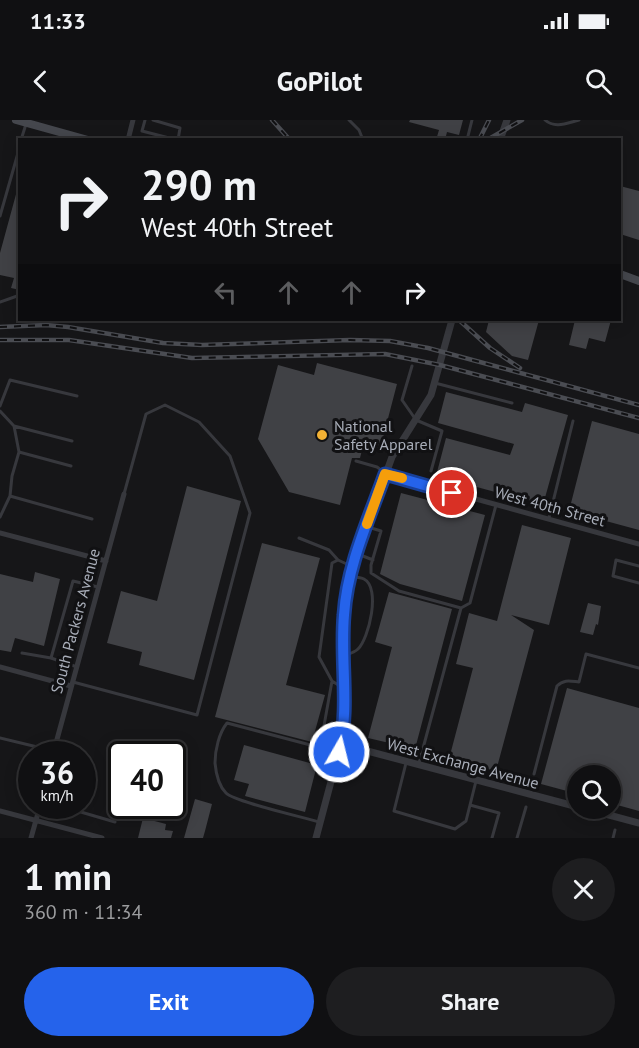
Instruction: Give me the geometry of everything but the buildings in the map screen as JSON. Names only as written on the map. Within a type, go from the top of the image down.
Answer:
[{"type":"main road","points":[[16,120],[81,138]]},
{"type":"main road","points":[[621,276],[639,281]]},
{"type":"street","points":[[128,138],[133,120]]},
{"type":"street","points":[[501,138],[507,120]]},
{"type":"street","points":[[316,838],[341,744],[344,688],[343,617],[352,567],[385,474],[399,443],[431,395],[452,321]]},
{"type":"street","name":"West 40th Street","points":[[385,474],[639,544]]},
{"type":"street","name":"South Packers Avenue","points":[[57,741],[124,494]]},
{"type":"street","points":[[0,533],[106,561]]},
{"type":"street","points":[[0,667],[72,684]]},
{"type":"street","name":"West Exchange Avenue","points":[[341,744],[567,804]]},
{"type":"street","points":[[0,811],[102,838]]},
{"type":"street","points":[[621,818],[639,823]]},
{"type":"street","points":[[31,838],[36,821]]},
{"type":"lane","points":[[146,120],[142,131],[170,138]]},
{"type":"lane","points":[[153,120],[180,128],[178,138]]},
{"type":"lane","points":[[349,120],[359,130],[362,138]]},
{"type":"lane","points":[[468,138],[472,120]]},
{"type":"lane","points":[[545,120],[549,124],[559,125],[579,120]]},
{"type":"lane","points":[[22,138],[26,123]]},
{"type":"lane","points":[[0,216],[18,153]]},
{"type":"lane","points":[[0,302],[18,296]]},
{"type":"lane","points":[[412,366],[402,400],[416,420],[442,432],[431,471]]},
{"type":"lane","points":[[0,406],[10,380],[77,396]]},
{"type":"lane","points":[[435,383],[512,403]]},
{"type":"lane","points":[[72,684],[197,715],[250,513],[230,456],[199,422],[165,405],[146,414],[124,494]]},
{"type":"lane","points":[[0,411],[14,426],[19,452],[12,476],[10,496],[0,517]]},
{"type":"lane","points":[[548,519],[573,421]]},
{"type":"lane","points":[[14,426],[72,441]]},
{"type":"lane","points":[[19,452],[71,466]]},
{"type":"lane","points":[[356,461],[377,467],[385,474]]},
{"type":"lane","points":[[10,496],[92,519]]},
{"type":"lane","points":[[366,527],[381,531],[372,573],[399,591],[461,608],[470,603],[496,505]]},
{"type":"lane","points":[[299,538],[329,550],[338,560],[352,567]]},
{"type":"lane","points":[[357,554],[373,560]]},
{"type":"lane","points":[[338,560],[332,563],[319,657],[332,681],[344,688]]},
{"type":"lane","points":[[639,566],[616,560],[613,576],[639,583]]},
{"type":"lane","points":[[344,656],[358,649],[368,633],[373,605],[371,588],[367,581],[364,578],[350,576]]},
{"type":"lane","points":[[51,658],[73,581],[99,587]]},
{"type":"lane","points":[[418,765],[461,608]]},
{"type":"lane","points":[[22,653],[51,658],[77,667]]},
{"type":"lane","points":[[534,774],[557,686],[568,680],[579,682],[586,654],[639,668]]},
{"type":"lane","points":[[320,748],[332,681]]},
{"type":"lane","points":[[320,822],[241,801],[226,794],[219,783],[216,770],[215,758],[218,743],[227,723],[339,752]]},
{"type":"lane","points":[[0,738],[18,743]]},
{"type":"lane","points":[[406,762],[394,811],[455,829],[466,821],[477,780]]},
{"type":"lane","points":[[470,805],[499,813],[492,838]]},
{"type":"lane","points":[[517,838],[525,807]]},
{"type":"lane","points":[[96,816],[115,822]]},
{"type":"lane","points":[[613,838],[615,831]]},
{"type":"railway","points":[[272,120],[288,138]]},
{"type":"railway","points":[[480,138],[489,120]]},
{"type":"railway","points":[[490,138],[522,120]]},
{"type":"railway","points":[[460,321],[490,348],[520,368]]},
{"type":"railway","points":[[0,327],[46,325],[163,343],[202,345],[350,340],[390,341],[428,348],[639,405]]},
{"type":"railway","points":[[0,340],[69,340],[192,358],[385,354],[440,365],[639,418]]},
{"type":"slow traffic","points":[[367,524],[385,474],[402,478]]},
{"type":"place","name":"National Safety Apparel","points":[[322,435]]},
{"type":"route","points":[[339,752],[344,717],[343,617],[345,596],[350,573],[385,474],[452,493]]}]
